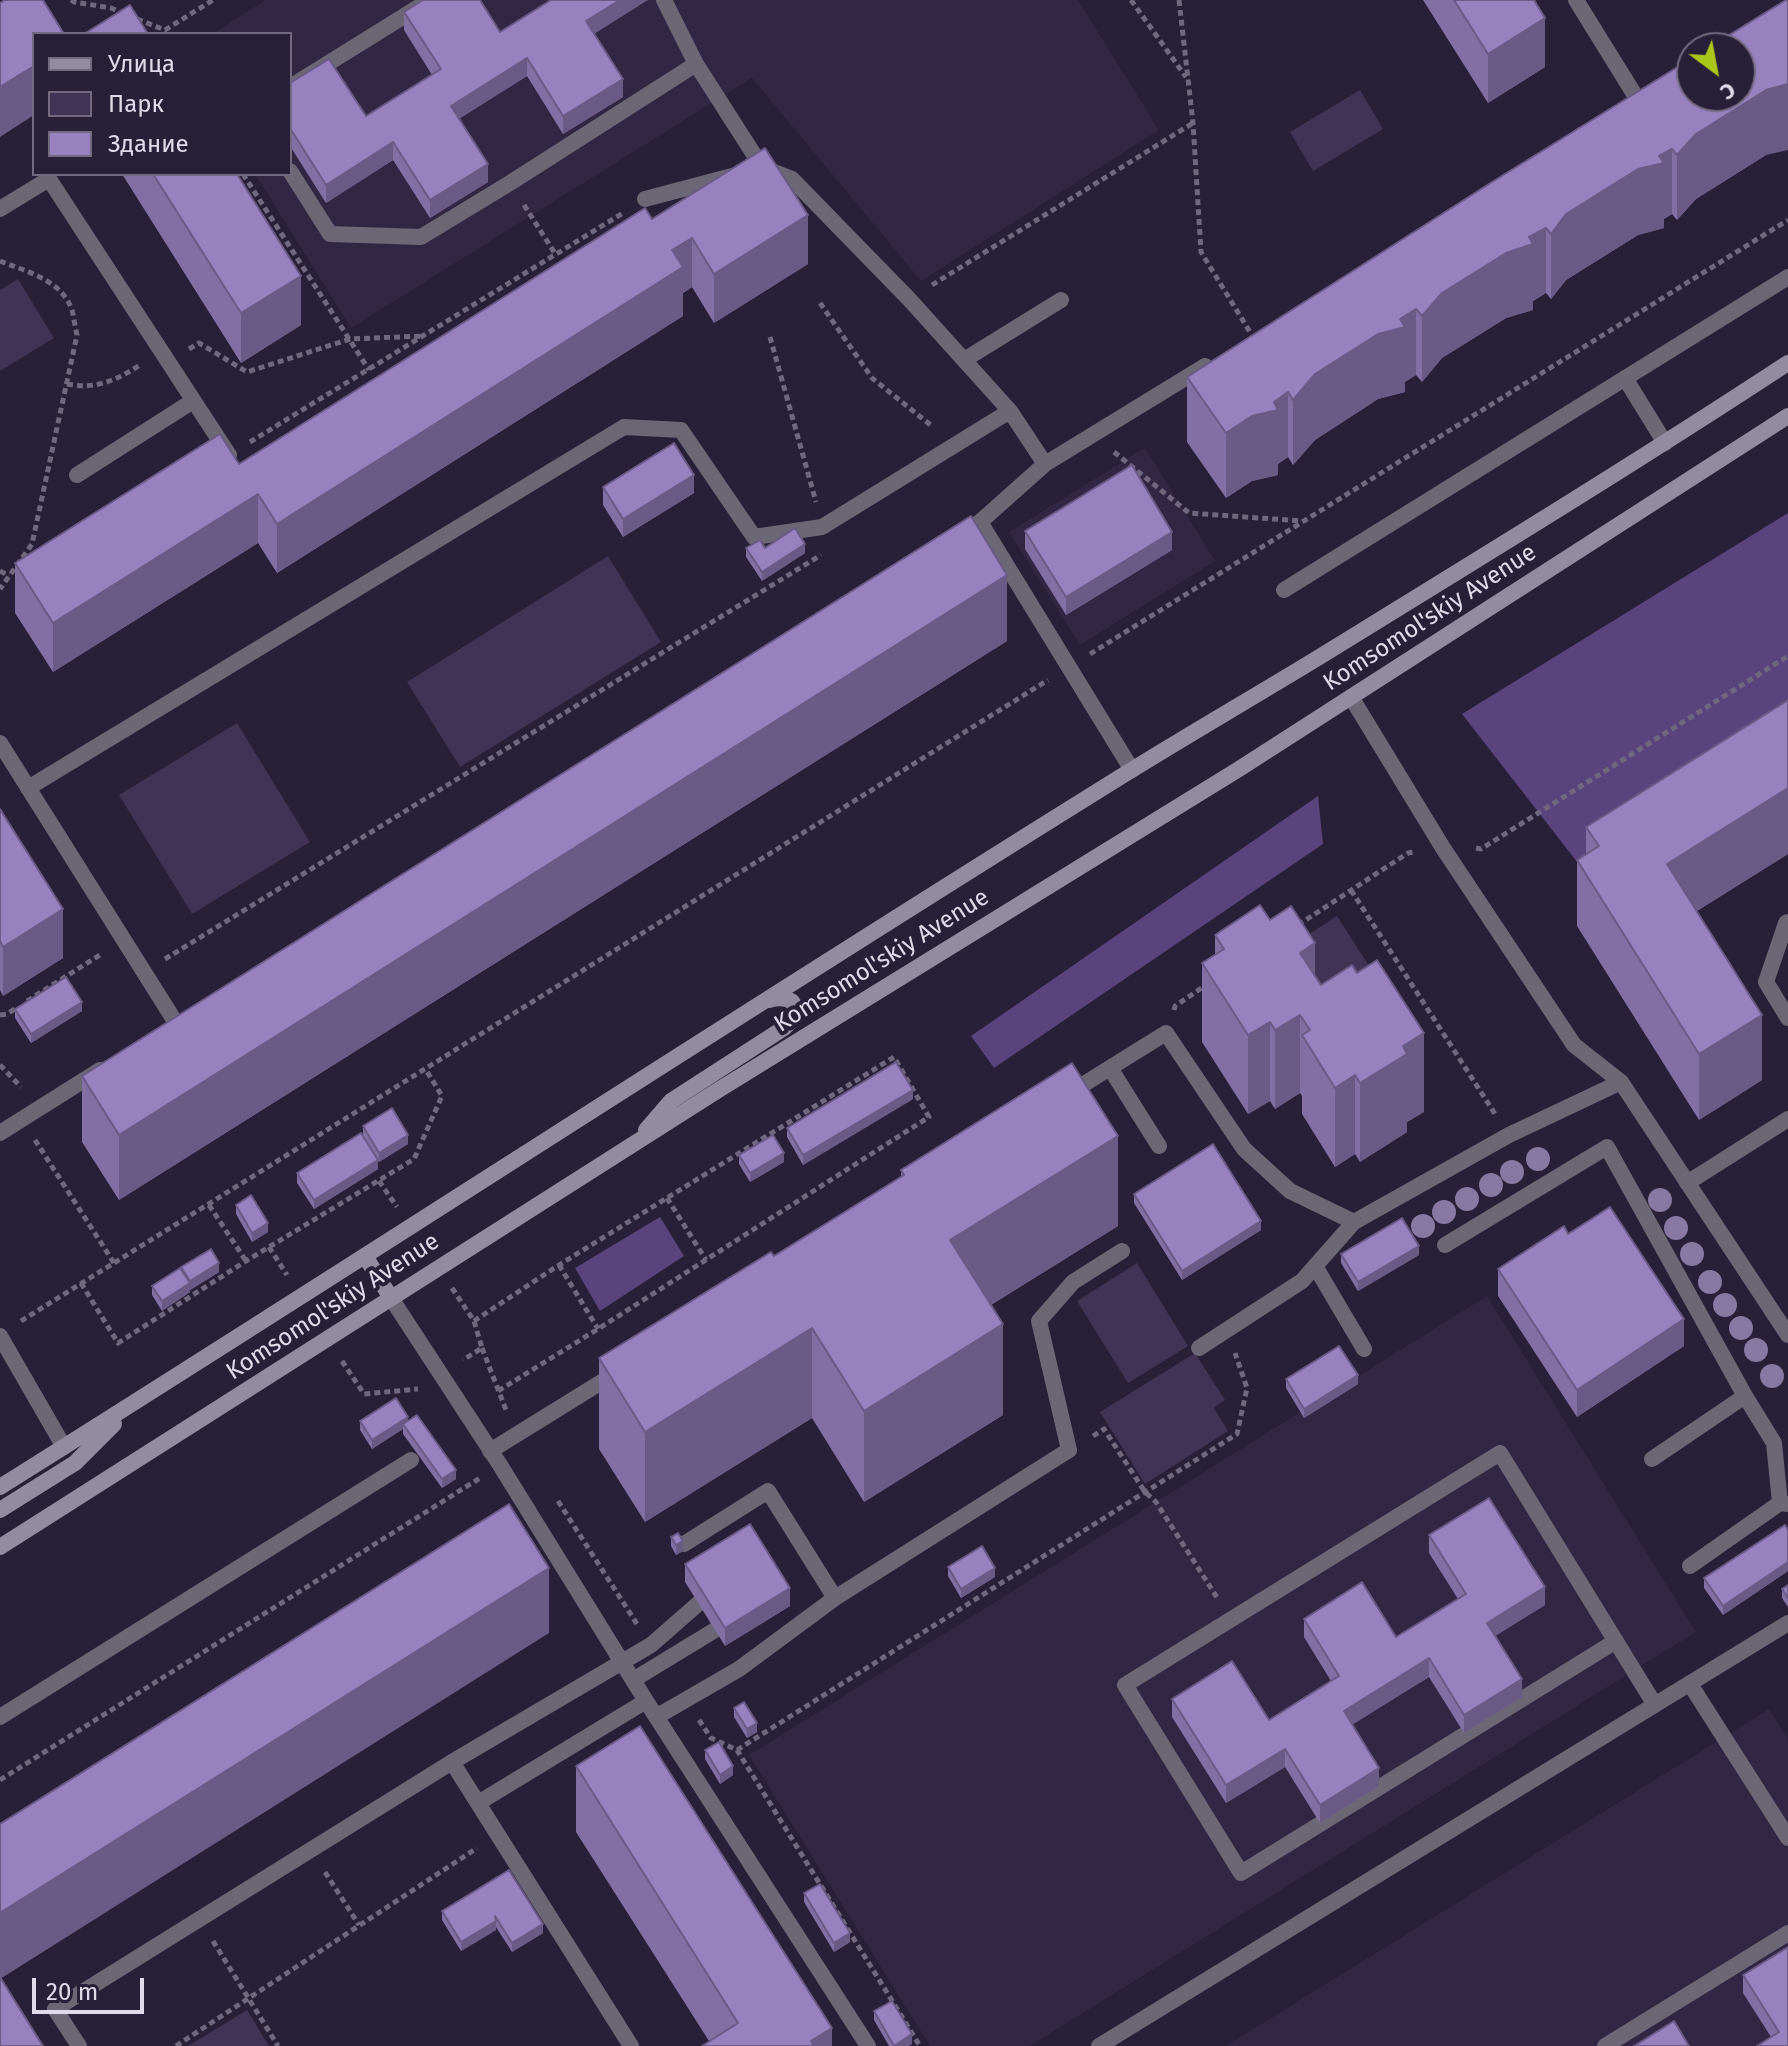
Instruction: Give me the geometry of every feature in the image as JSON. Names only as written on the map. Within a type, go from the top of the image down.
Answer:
[{"type":"main road","name":"Komsomol'skiy Avenue","points":[[0,1487],[1132,770],[1330,651],[1788,363]]},
{"type":"main road","name":"Komsomol'skiy Avenue","points":[[0,1547],[635,1143],[1239,769],[1788,416]]},
{"type":"main road","points":[[635,1143],[671,1101],[792,1021],[796,1013],[791,1000],[785,997],[765,1002]]},
{"type":"main road","points":[[365,1256],[391,1298]]},
{"type":"main road","points":[[0,1510],[75,1463],[132,1405]]},
{"type":"lane","points":[[292,86],[430,0]]},
{"type":"lane","points":[[664,0],[696,64],[762,167],[792,179],[909,299],[1010,411],[1045,464]]},
{"type":"lane","points":[[1576,0],[1636,98]]},
{"type":"lane","points":[[292,174],[330,234],[421,237],[696,64]]},
{"type":"lane","points":[[645,199],[762,167]]},
{"type":"lane","points":[[0,209],[49,179],[229,455]]},
{"type":"lane","points":[[1284,590],[1788,277]]},
{"type":"lane","points":[[964,360],[1061,300]]},
{"type":"lane","points":[[939,547],[980,522],[1045,464],[1213,361]]},
{"type":"lane","points":[[1625,378],[1665,443]]},
{"type":"lane","points":[[77,475],[193,401]]},
{"type":"lane","points":[[28,788],[624,427],[681,430],[754,537],[822,527],[1010,411]]},
{"type":"lane","points":[[980,522],[1132,770]]},
{"type":"lane","points":[[1351,697],[1443,848],[1574,1045],[1621,1082],[1788,1335]]},
{"type":"lane","points":[[0,743],[176,1023]]},
{"type":"lane","points":[[1788,922],[1766,982],[1788,1018]]},
{"type":"lane","points":[[1056,1101],[1166,1033],[1244,1149],[1290,1191],[1354,1222]]},
{"type":"lane","points":[[0,1133],[108,1065]]},
{"type":"lane","points":[[1110,1068],[1159,1146]]},
{"type":"lane","points":[[1199,1348],[1302,1281],[1354,1222],[1509,1135],[1621,1082]]},
{"type":"lane","points":[[1687,1183],[1788,1119]]},
{"type":"lane","points":[[1445,1245],[1607,1147],[1774,1443],[1784,1504],[1690,1566]]},
{"type":"lane","points":[[656,1717],[739,1669],[835,1598],[1069,1450],[1039,1321],[1073,1282],[1122,1251]]},
{"type":"lane","points":[[1315,1266],[1364,1349]]},
{"type":"lane","points":[[391,1298],[868,2046]]},
{"type":"lane","points":[[6,1331],[64,1447]]},
{"type":"lane","points":[[490,1451],[624,1368]]},
{"type":"lane","points":[[1652,1459],[1745,1396]]},
{"type":"lane","points":[[1616,1641],[1241,1873],[1125,1685],[1500,1453],[1616,1641],[1655,1705]]},
{"type":"lane","points":[[0,1717],[411,1460]]},
{"type":"lane","points":[[684,1544],[768,1491],[835,1598]]},
{"type":"lane","points":[[79,2046],[55,2009],[452,1762],[651,1645],[699,1603]]},
{"type":"lane","points":[[1099,2046],[1788,1623]]},
{"type":"lane","points":[[633,1680],[715,1630]]},
{"type":"lane","points":[[1690,1684],[1788,1838]]},
{"type":"lane","points":[[478,1803],[646,1701]]},
{"type":"lane","points":[[452,1762],[631,2046]]},
{"type":"lane","points":[[1605,2046],[1788,1933]]},
{"type":"path","points":[[71,0],[111,8],[165,30],[213,0]]},
{"type":"path","points":[[1131,0],[1188,79]]},
{"type":"path","points":[[1179,0],[1193,123],[1201,252],[1253,337]]},
{"type":"path","points":[[147,24],[152,32]]},
{"type":"path","points":[[909,299],[1193,123]]},
{"type":"path","points":[[244,176],[369,370]]},
{"type":"path","points":[[510,183],[556,255]]},
{"type":"path","points":[[229,455],[645,199]]},
{"type":"path","points":[[6,1331],[1788,220]]},
{"type":"path","points":[[0,261],[43,278],[59,290],[71,307],[77,335],[32,544],[0,589]]},
{"type":"path","points":[[820,303],[872,378],[955,446]]},
{"type":"path","points":[[67,384],[81,387],[102,384],[199,343],[247,372],[350,339],[425,336]]},
{"type":"path","points":[[144,972],[821,555],[822,527],[770,337]]},
{"type":"path","points":[[1093,435],[1189,513],[1303,521]]},
{"type":"path","points":[[0,571],[9,576]]},
{"type":"path","points":[[1351,890],[1509,1135]]},
{"type":"path","points":[[0,1015],[7,1014],[124,940]]},
{"type":"path","points":[[474,1321],[894,1057],[929,1117],[498,1391]]},
{"type":"path","points":[[81,1283],[118,1343],[414,1159],[442,1096],[426,1070]]},
{"type":"path","points":[[22,1119],[114,1263]]},
{"type":"path","points":[[667,1198],[706,1260]]},
{"type":"path","points":[[209,1205],[246,1261]]},
{"type":"path","points":[[559,1265],[598,1329]]},
{"type":"path","points":[[737,1750],[1237,1434],[1247,1388],[1227,1330]]},
{"type":"path","points":[[1069,1450],[1104,1429],[1145,1492],[1156,1502],[1231,1620]]},
{"type":"path","points":[[0,1780],[500,1465]]},
{"type":"path","points":[[176,2046],[497,1834]]},
{"type":"path","points":[[311,1849],[359,1925]]},
{"type":"path","points":[[200,1919],[278,2046]]},
{"type":"shaded area","points":[[266,0],[1078,0],[1159,130],[921,281],[752,78],[351,328],[256,176],[292,176],[292,32],[215,32]]},
{"type":"shaded area","points":[[1145,448],[1215,561],[1080,645],[1009,532]]},
{"type":"shaded area","points":[[1788,513],[1788,735],[1581,867],[1462,714]]},
{"type":"shaded area","points":[[1318,796],[1323,844],[994,1068],[971,1036]]},
{"type":"shaded area","points":[[660,1217],[684,1256],[600,1311],[575,1268]]},
{"type":"shaded area","points":[[1487,1296],[1696,1632],[1030,2046],[930,2046],[749,1755]]},
{"type":"shaded area","points":[[1769,1709],[1788,1739],[1788,2046],[1226,2046]]},
{"type":"green space","points":[[1360,90],[1383,129],[1313,171],[1290,132]]},
{"type":"green space","points":[[18,279],[54,338],[0,371],[0,290]]},
{"type":"green space","points":[[608,556],[661,642],[460,767],[407,682]]},
{"type":"green space","points":[[237,723],[310,842],[192,914],[119,795]]},
{"type":"green space","points":[[1337,916],[1373,972],[1319,1006],[1283,951]]},
{"type":"green space","points":[[1137,1263],[1188,1346],[1128,1383],[1077,1301]]},
{"type":"green space","points":[[1195,1353],[1225,1400],[1214,1408],[1228,1431],[1145,1484],[1100,1412]]},
{"type":"green space","points":[[247,2010],[269,2046],[188,2046]]},
{"type":"building","points":[[5,0],[43,0],[63,32],[32,32],[32,67],[0,87],[0,3]]},
{"type":"building","points":[[423,0],[480,0],[500,32],[551,0],[620,0],[586,21],[623,79],[563,116],[527,58],[451,106],[488,164],[430,200],[393,142],[326,185],[292,131],[292,82],[329,59],[366,116],[441,69],[404,12]]},
{"type":"building","points":[[1454,0],[1534,0],[1545,18],[1488,54]]},
{"type":"building","points":[[1788,0],[1788,84],[1756,96],[1756,32],[1734,32]]},
{"type":"building","points":[[130,5],[147,32],[87,32]]},
{"type":"building","points":[[1676,68],[1676,112],[1731,112],[1696,134],[1677,155],[1672,149],[1659,156],[1664,163],[1638,169],[1566,214],[1551,234],[1546,228],[1529,237],[1533,244],[1506,253],[1442,293],[1422,316],[1416,309],[1400,319],[1405,327],[1378,334],[1315,374],[1293,400],[1288,392],[1274,402],[1278,410],[1252,416],[1226,433],[1187,377]]},
{"type":"building","points":[[765,148],[808,215],[714,274],[692,238],[672,250],[683,267],[277,524],[258,494],[53,623],[15,563],[220,434],[239,464],[645,208],[652,219]]},
{"type":"building","points":[[154,176],[238,176],[301,276],[241,313]]},
{"type":"building","points":[[674,443],[694,475],[623,519],[603,487]]},
{"type":"building","points":[[1132,465],[1172,532],[1066,597],[1025,531]]},
{"type":"building","points":[[971,516],[1007,575],[119,1135],[82,1076]]},
{"type":"building","points":[[795,528],[805,544],[762,572],[746,548],[760,540],[765,548]]},
{"type":"building","points":[[1788,700],[1788,788],[1667,864],[1762,1015],[1699,1054],[1577,860],[1599,846],[1586,827]]},
{"type":"building","points":[[0,809],[63,909],[3,947],[0,941]]},
{"type":"building","points":[[1260,905],[1270,920],[1291,906],[1315,943],[1300,953],[1321,985],[1352,965],[1357,973],[1377,960],[1424,1033],[1403,1046],[1407,1054],[1360,1083],[1355,1075],[1335,1088],[1302,1035],[1310,1030],[1300,1015],[1275,1030],[1270,1022],[1248,1035],[1202,963],[1224,949],[1215,935]]},
{"type":"building","points":[[66,977],[82,1002],[31,1034],[15,1009]]},
{"type":"building","points":[[896,1062],[913,1090],[803,1155],[787,1128]]},
{"type":"building","points":[[1072,1063],[1118,1136],[950,1240],[1003,1324],[864,1411],[812,1328],[645,1432],[599,1358],[771,1252],[774,1256],[904,1175],[901,1170]]},
{"type":"building","points":[[392,1108],[408,1135],[379,1153],[363,1126]]},
{"type":"building","points":[[361,1133],[378,1160],[314,1200],[297,1173]]},
{"type":"building","points":[[773,1135],[784,1153],[750,1173],[739,1155]]},
{"type":"building","points":[[1213,1144],[1261,1221],[1182,1271],[1134,1194]]},
{"type":"building","points":[[251,1195],[268,1223],[252,1233],[236,1205]]},
{"type":"building","points":[[1610,1207],[1684,1319],[1577,1390],[1498,1269],[1564,1226],[1568,1234]]},
{"type":"building","points":[[1402,1218],[1419,1246],[1358,1282],[1341,1254]]},
{"type":"building","points":[[211,1249],[219,1263],[190,1281],[181,1267]]},
{"type":"building","points":[[180,1268],[190,1283],[162,1301],[152,1286]]},
{"type":"building","points":[[1339,1346],[1358,1375],[1304,1409],[1286,1379]]},
{"type":"building","points":[[396,1398],[408,1417],[372,1440],[360,1421]]},
{"type":"building","points":[[417,1415],[456,1470],[442,1479],[403,1424]]},
{"type":"building","points":[[1489,1498],[1545,1587],[1487,1623],[1522,1679],[1464,1715],[1429,1658],[1344,1711],[1379,1768],[1320,1805],[1285,1749],[1226,1785],[1172,1699],[1232,1661],[1269,1720],[1339,1676],[1304,1619],[1362,1582],[1396,1637],[1466,1594],[1429,1535]]},
{"type":"building","points":[[509,1504],[549,1568],[0,1913],[0,1824]]},
{"type":"building","points":[[750,1524],[790,1588],[725,1628],[685,1564]]},
{"type":"building","points":[[1785,1525],[1788,1530],[1788,1562],[1723,1606],[1704,1578]]},
{"type":"building","points":[[678,1533],[683,1541],[676,1545],[671,1537]]},
{"type":"building","points":[[982,1546],[995,1568],[961,1589],[948,1567]]},
{"type":"building","points":[[744,1702],[757,1723],[747,1729],[734,1708]]},
{"type":"building","points":[[640,1726],[832,2028],[811,2041],[814,2046],[702,2046],[738,2023],[576,1766]]},
{"type":"building","points":[[719,1742],[733,1766],[720,1775],[705,1750]]},
{"type":"building","points":[[509,1870],[543,1924],[512,1943],[495,1916],[496,1921],[461,1942],[442,1911]]},
{"type":"building","points":[[820,1884],[850,1933],[834,1943],[804,1893]]},
{"type":"building","points":[[1788,1947],[1788,2046],[1757,2046],[1779,2032],[1743,1975]]},
{"type":"building","points":[[0,1977],[43,2046],[0,2046]]},
{"type":"building","points":[[892,2001],[912,2034],[894,2046],[874,2011]]},
{"type":"building","points":[[1674,2021],[1689,2046],[1634,2046]]}]
